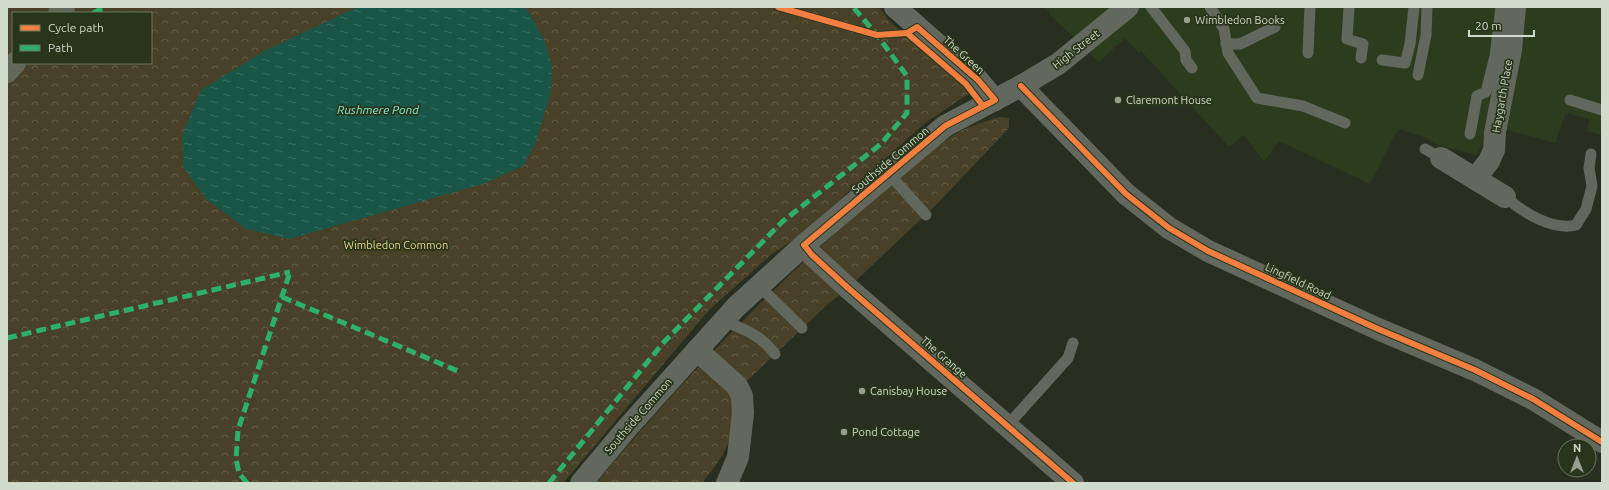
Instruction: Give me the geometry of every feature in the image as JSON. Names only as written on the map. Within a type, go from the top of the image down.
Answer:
[{"type":"main road","points":[[7,72],[14,64]]},
{"type":"street","name":"The Green","points":[[895,7],[978,80],[995,100]]},
{"type":"street","name":"High Street","points":[[1021,86],[1058,64],[1128,7]]},
{"type":"street","name":"Haygarth Place","points":[[1476,179],[1489,161],[1494,150],[1495,132],[1511,50],[1515,7]]},
{"type":"street","name":"Southside Common","points":[[581,483],[628,427],[736,307],[804,245],[946,126],[1021,86]]},
{"type":"street","name":"Lingfield Road","points":[[1021,86],[1126,194],[1169,228],[1215,254],[1378,329],[1481,373],[1533,399],[1602,442]]},
{"type":"street","points":[[1433,153],[1505,197]]},
{"type":"street","name":"The Grange","points":[[804,245],[812,255],[848,288],[1073,483]]},
{"type":"street","points":[[697,350],[737,386],[742,396],[743,413],[738,457],[727,483]]},
{"type":"lane","points":[[1151,7],[1185,51],[1186,60],[1192,68]]},
{"type":"lane","points":[[1210,7],[1224,29],[1228,53],[1257,98],[1303,106],[1345,123]]},
{"type":"lane","points":[[1308,53],[1310,7]]},
{"type":"lane","points":[[1349,7],[1347,39],[1363,44],[1361,58]]},
{"type":"lane","points":[[1382,60],[1404,63],[1410,44],[1414,7]]},
{"type":"lane","points":[[1418,75],[1426,35],[1427,7]]},
{"type":"lane","points":[[1470,134],[1477,96],[1486,92],[1491,76],[1501,7]]},
{"type":"lane","points":[[1226,44],[1240,44],[1275,27]]},
{"type":"lane","points":[[1570,100],[1602,110]]},
{"type":"lane","points":[[1505,197],[1519,209],[1546,222],[1557,225],[1576,225],[1586,209],[1592,186],[1589,168],[1591,154]]},
{"type":"lane","points":[[889,174],[926,215]]},
{"type":"lane","points":[[759,286],[802,328]]},
{"type":"lane","points":[[724,321],[752,332],[761,338],[775,354]]},
{"type":"lane","points":[[1007,426],[1068,358],[1073,343]]},
{"type":"shaded area","points":[[1045,7],[1602,7],[1602,135],[1587,131],[1589,119],[1566,113],[1555,143],[1485,124],[1482,145],[1477,155],[1438,145],[1422,136],[1398,129],[1370,184],[1279,141],[1264,162],[1244,135],[1229,147],[1141,51],[1139,53],[1125,38],[1099,62],[1049,14],[1050,12]]},
{"type":"green space","name":"Wimbledon Common","points":[[7,7],[879,7],[890,22],[963,85],[968,94],[924,124],[799,236],[772,254],[709,310],[563,483],[7,483]]},
{"type":"green space","points":[[999,117],[1009,118],[1009,128],[937,204],[731,396],[735,418],[733,429],[724,452],[704,480],[704,483],[596,483],[663,406],[732,332],[842,227],[923,158],[954,134],[979,123]]},
{"type":"water","name":"Rushmere Pond","points":[[358,7],[526,8],[544,39],[552,66],[551,92],[536,142],[523,166],[483,184],[289,239],[246,229],[206,199],[183,167],[182,135],[201,90],[264,51]]},
{"type":"marked path","points":[[95,12],[106,7]]},
{"type":"marked path","points":[[549,483],[663,343],[782,222],[881,144],[907,113],[907,76],[877,35],[853,7]]},
{"type":"marked path","points":[[7,338],[290,272]]},
{"type":"marked path","points":[[247,483],[239,473],[236,459],[238,430],[290,272]]},
{"type":"marked path","points":[[282,297],[458,371]]},
{"type":"cycle path","points":[[778,7],[877,35],[907,33],[917,27],[978,80],[995,100],[945,126],[804,245],[812,255],[848,288],[1073,483]]},
{"type":"cycle path","points":[[907,33],[966,84],[983,106]]},
{"type":"cycle path","points":[[1021,86],[1126,194],[1169,228],[1208,251],[1378,329],[1475,370],[1533,399],[1602,442]]},
{"type":"place","name":"Wimbledon Books","points":[[1187,20]]},
{"type":"place","name":"Claremont House","points":[[1118,100]]},
{"type":"place","name":"Canisbay House","points":[[862,391]]},
{"type":"place","name":"Pond Cottage","points":[[844,432]]}]
